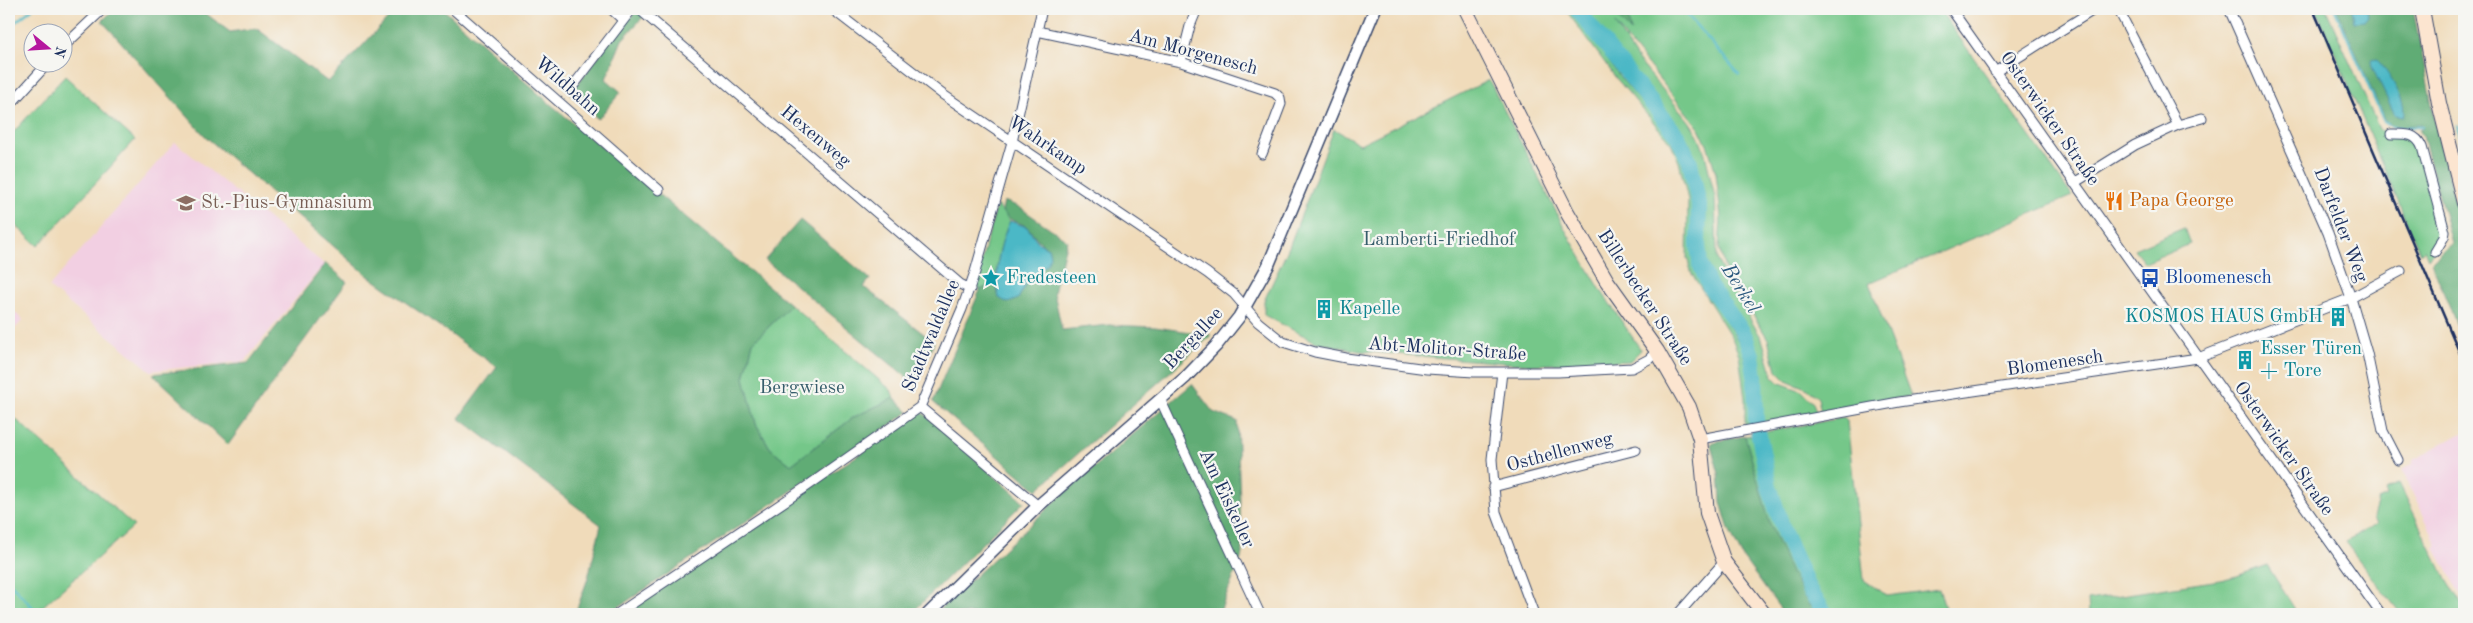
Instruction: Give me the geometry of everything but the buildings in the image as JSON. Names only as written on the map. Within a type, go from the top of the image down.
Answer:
[{"type":"main road","name":"Billerbecker Straße","points":[[1465,9],[1567,212],[1608,281],[1657,351],[1689,407],[1700,440],[1705,504],[1724,562],[1764,614]]},
{"type":"main road","points":[[2422,9],[2439,103],[2464,203]]},
{"type":"street","points":[[72,38],[103,9]]},
{"type":"street","name":"Wildbahn","points":[[453,9],[659,190]]},
{"type":"street","points":[[611,9],[623,20]]},
{"type":"street","points":[[570,90],[632,9]]},
{"type":"street","name":"Hexenweg","points":[[639,9],[952,278],[970,289]]},
{"type":"street","name":"Wahrkamp","points":[[832,9],[942,94],[1207,273],[1234,294],[1246,307]]},
{"type":"street","name":"Stadtwaldallee","points":[[618,614],[823,476],[920,407],[970,289],[1012,142],[1042,9]]},
{"type":"street","points":[[1181,62],[1190,26],[1197,9]]},
{"type":"street","name":"Bergallee","points":[[928,614],[1038,506],[1205,358],[1246,307],[1276,248],[1375,9]]},
{"type":"street","name":"Osterwicker Straße","points":[[1951,9],[2381,614]]},
{"type":"street","points":[[1995,72],[2083,11],[2095,9]]},
{"type":"street","points":[[2118,9],[2178,125]]},
{"type":"street","name":"Darfelder Weg","points":[[2230,9],[2328,232],[2351,298],[2367,353],[2383,431],[2398,460]]},
{"type":"street","name":"Am Morgenesch","points":[[1038,31],[1181,62],[1264,88],[1280,98],[1278,114],[1262,154]]},
{"type":"street","points":[[9,106],[40,72]]},
{"type":"street","points":[[2074,183],[2135,145],[2178,125],[2202,118]]},
{"type":"street","points":[[2391,134],[2412,135],[2419,140],[2445,232],[2436,252]]},
{"type":"street","name":"Blomenesch","points":[[1700,440],[1900,402],[2198,358],[2351,298],[2400,271]]},
{"type":"street","name":"Abt-Molitor-Straße","points":[[1246,307],[1258,322],[1283,342],[1315,352],[1427,369],[1502,372],[1632,368],[1649,359],[1657,351]]},
{"type":"street","name":"Osthellenweg","points":[[1502,372],[1492,459],[1496,512],[1503,536],[1534,614]]},
{"type":"street","name":"Am Eiskeller","points":[[1160,399],[1260,614]]},
{"type":"street","points":[[920,407],[1038,506]]},
{"type":"street","name":"Osthellenweg","points":[[1493,487],[1636,450]]},
{"type":"street","points":[[1681,613],[1724,562]]},
{"type":"shaded area","name":"St.-Pius-Gymnasium","points":[[175,142],[324,264],[245,361],[151,371],[49,287]]},
{"type":"shaded area","points":[[9,307],[23,320],[9,335]]},
{"type":"shaded area","points":[[2464,432],[2464,601],[2435,548],[2438,546],[2402,470],[2413,464],[2413,460]]},
{"type":"green space","points":[[114,9],[200,9],[230,32],[256,28],[328,82],[397,9],[443,9],[548,102],[791,305],[753,342],[744,378],[756,424],[770,448],[791,465],[854,417],[894,398],[909,412],[608,614],[575,614],[588,578],[601,525],[459,418],[497,367],[367,275],[206,137],[102,21]]},
{"type":"green space","points":[[640,9],[665,9],[650,20],[644,16],[622,40],[606,79],[621,92],[598,119],[570,94],[623,23]]},
{"type":"green space","points":[[1565,9],[1571,9],[1620,77],[1665,130],[1678,149],[1693,199],[1693,257],[1696,272],[1742,347],[1749,378],[1752,425],[1745,426],[1745,399],[1739,355],[1732,338],[1692,274],[1687,258],[1688,200],[1679,162],[1671,143],[1616,78]]},
{"type":"green space","points":[[1587,9],[1618,9],[1617,14],[1630,30],[1627,16],[1630,9],[1939,9],[2072,196],[1869,283],[1911,396],[1821,412],[1818,398],[1808,389],[1786,380],[1776,370],[1768,339],[1725,269],[1719,248],[1721,218],[1716,173],[1708,147],[1699,128],[1615,24],[1638,60],[1689,121],[1698,135],[1705,154],[1715,197],[1717,259],[1762,339],[1773,376],[1780,383],[1802,391],[1813,403],[1817,413],[1763,423],[1758,356],[1744,326],[1715,281],[1705,256],[1705,198],[1690,144],[1674,120],[1629,68]]},
{"type":"green space","points":[[1618,9],[1630,9],[1627,16],[1631,32],[1618,18]]},
{"type":"green space","points":[[2316,9],[2326,9],[2379,129],[2388,135],[2412,139],[2417,142],[2442,230],[2437,247],[2428,258],[2424,249],[2420,253]]},
{"type":"green space","points":[[2337,9],[2413,9],[2436,125],[2464,236],[2464,343],[2431,262],[2452,243],[2423,136],[2419,130],[2422,129],[2422,125],[2392,126],[2385,120]]},
{"type":"green space","points":[[65,76],[135,140],[38,246],[9,219],[9,137]]},
{"type":"green space","name":"Lamberti-Friedhof","points":[[1489,80],[1567,233],[1602,292],[1641,350],[1630,361],[1531,365],[1359,351],[1316,342],[1264,315],[1264,301],[1289,247],[1334,129],[1360,144]]},
{"type":"green space","points":[[1004,201],[1019,207],[1067,240],[1054,293],[1062,330],[1109,325],[1155,327],[1212,335],[1037,490],[933,402],[980,290],[996,283],[999,298],[1018,299],[1027,281],[1043,267],[1048,259],[1048,248],[1028,228],[1009,218],[1002,211]]},
{"type":"green space","points":[[997,205],[1010,221],[1000,251],[996,283],[980,290],[975,284]]},
{"type":"green space","points":[[800,220],[870,279],[864,287],[934,342],[916,385],[765,260]]},
{"type":"green space","points":[[2184,228],[2190,244],[2145,263],[2134,249]]},
{"type":"green space","points":[[326,263],[347,282],[228,445],[153,374],[248,363]]},
{"type":"green space","name":"Bergwiese","points":[[791,305],[891,390],[894,398],[854,417],[791,465],[770,448],[756,424],[744,378],[753,342]]},
{"type":"green space","points":[[1192,384],[1213,412],[1237,421],[1242,556],[1219,614],[951,614],[940,609],[1061,496]]},
{"type":"green space","points":[[922,412],[1024,502],[911,614],[622,614]]},
{"type":"green space","points":[[9,413],[134,526],[34,614],[9,614]]},
{"type":"green space","points":[[1843,418],[1847,421],[1864,580],[1887,596],[1939,589],[1947,614],[1832,614],[1814,585],[1789,533],[1772,471],[1765,432]]},
{"type":"green space","points":[[1753,435],[1762,484],[1775,527],[1793,570],[1816,614],[1814,614],[1791,574],[1771,527],[1745,436]]},
{"type":"green space","points":[[1745,436],[1771,527],[1791,573],[1814,614],[1784,614],[1743,558],[1729,530],[1721,502],[1719,474],[1711,445],[1713,442]]},
{"type":"green space","points":[[2399,483],[2443,574],[2464,608],[2464,614],[2401,614],[2345,542],[2376,524],[2373,517],[2378,500],[2387,496],[2385,490]]},
{"type":"green space","points":[[2267,565],[2298,614],[2089,614],[2088,600],[2220,580]]},
{"type":"water","points":[[2352,9],[2367,9],[2368,16],[2364,21],[2354,22]]},
{"type":"water","points":[[2376,59],[2390,77],[2403,103],[2403,116],[2395,115],[2372,67],[2371,60]]},
{"type":"water","points":[[1010,221],[1027,227],[1039,243],[1048,248],[1050,256],[1047,264],[1028,280],[1018,299],[1008,303],[999,298],[997,269],[1000,249]]},
{"type":"waterway","points":[[9,27],[32,9]]},
{"type":"waterway","name":"Berkel","points":[[1577,9],[1677,135],[1690,162],[1699,205],[1698,244],[1700,264],[1710,287],[1743,332],[1752,355],[1755,376],[1756,420],[1769,486],[1785,535],[1809,590],[1826,614]]},
{"type":"waterway","points":[[1682,9],[1739,74]]},
{"type":"waterway","points":[[2335,9],[2384,122],[2392,127],[2422,127]]},
{"type":"waterway","points":[[2457,126],[2464,153]]},
{"type":"waterway","points":[[9,582],[39,614]]},
{"type":"railway","points":[[2313,9],[2464,363]]},
{"type":"place","name":"Papa George","points":[[2114,201]]},
{"type":"place","name":"St.-Pius-Gymnasium","points":[[186,203]]},
{"type":"place","name":"Fredesteen","points":[[991,278]]},
{"type":"place","name":"Bloomenesch","points":[[2150,278]]},
{"type":"place","name":"Kapelle","points":[[1324,309]]},
{"type":"place","name":"KOSMOS HAUS GmbH","points":[[2338,317]]},
{"type":"place","name":"Esser Türen + Tore","points":[[2245,360]]}]
